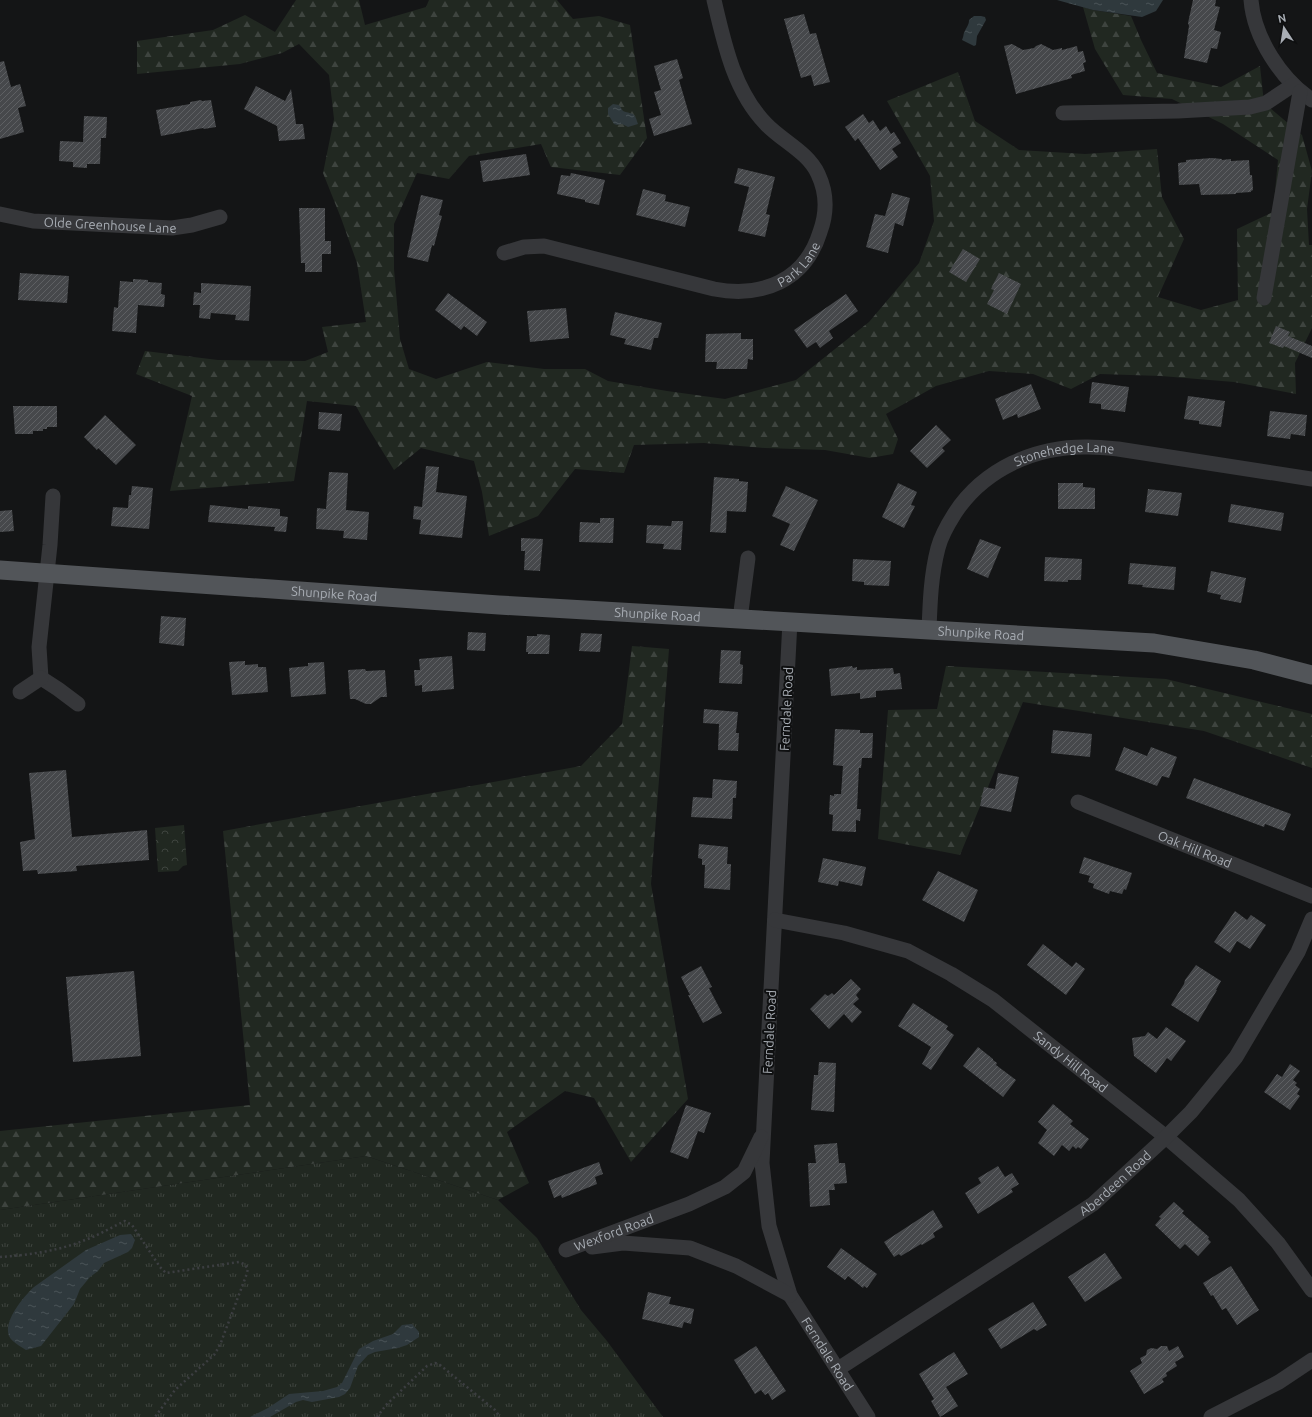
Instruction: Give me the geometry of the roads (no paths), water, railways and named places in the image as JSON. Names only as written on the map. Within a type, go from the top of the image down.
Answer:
[{"type":"main road","name":"Shunpike Road","points":[[0,570],[499,605],[1154,643],[1254,660],[1312,675]]},
{"type":"street","name":"Park Lane","points":[[504,253],[524,246],[544,246],[714,289],[746,292],[766,288],[785,280],[807,259],[818,242],[824,222],[825,202],[822,182],[818,173],[806,156],[766,125],[748,101],[734,73],[724,44],[714,0]]},
{"type":"street","points":[[1251,0],[1251,10],[1260,38],[1277,64],[1302,92]]},
{"type":"street","points":[[1063,112],[1178,111],[1250,107],[1302,92]]},
{"type":"street","points":[[1264,298],[1302,92]]},
{"type":"street","name":"Olde Greenhouse Lane","points":[[0,214],[33,221],[172,228],[192,225],[220,217]]},
{"type":"street","name":"Stonehedge Lane","points":[[929,630],[931,582],[938,547],[946,528],[962,503],[976,488],[991,475],[1009,464],[1047,451],[1088,447],[1118,449],[1312,479]]},
{"type":"street","points":[[41,678],[39,647],[47,574],[53,496]]},
{"type":"street","points":[[740,619],[748,558]]},
{"type":"street","name":"Ferndale Road","points":[[790,622],[762,1163],[769,1226],[790,1295],[868,1417]]},
{"type":"street","points":[[20,692],[41,678]]},
{"type":"street","points":[[41,678],[78,704]]},
{"type":"street","name":"Oak Hill Road","points":[[1078,802],[1312,896]]},
{"type":"street","name":"Aberdeen Road","points":[[838,1369],[1093,1204],[1166,1137],[1192,1112],[1236,1057],[1298,952],[1312,919]]},
{"type":"street","name":"Sandy Hill Road","points":[[775,920],[844,932],[908,951],[952,974],[993,1000],[1166,1137],[1239,1200],[1278,1243],[1312,1290]]},
{"type":"street","name":"Wexford Road","points":[[764,1130],[744,1172],[725,1187],[689,1204],[566,1250],[623,1243],[690,1248],[736,1266],[790,1295]]},
{"type":"street","points":[[1211,1417],[1279,1382],[1312,1360]]},
{"type":"water","points":[[1057,0],[1163,0],[1156,11],[1142,17],[1093,10]]},
{"type":"water","points":[[974,16],[985,17],[986,20],[977,36],[976,45],[974,46],[962,40],[969,20]]},
{"type":"water","points":[[613,104],[619,105],[623,111],[633,114],[636,117],[638,124],[628,127],[622,124],[614,124],[608,114],[608,108]]},
{"type":"water","points":[[131,1234],[135,1240],[132,1248],[128,1252],[104,1263],[98,1271],[90,1277],[80,1289],[74,1304],[41,1346],[26,1350],[12,1340],[9,1336],[9,1323],[20,1303],[34,1287],[86,1250],[120,1235]]},
{"type":"water","points":[[412,1324],[419,1332],[419,1337],[407,1345],[368,1355],[358,1366],[350,1388],[345,1394],[339,1397],[312,1402],[303,1400],[296,1402],[270,1417],[250,1417],[268,1408],[289,1394],[323,1391],[337,1387],[342,1383],[359,1349],[373,1341],[393,1334],[402,1325]]}]
